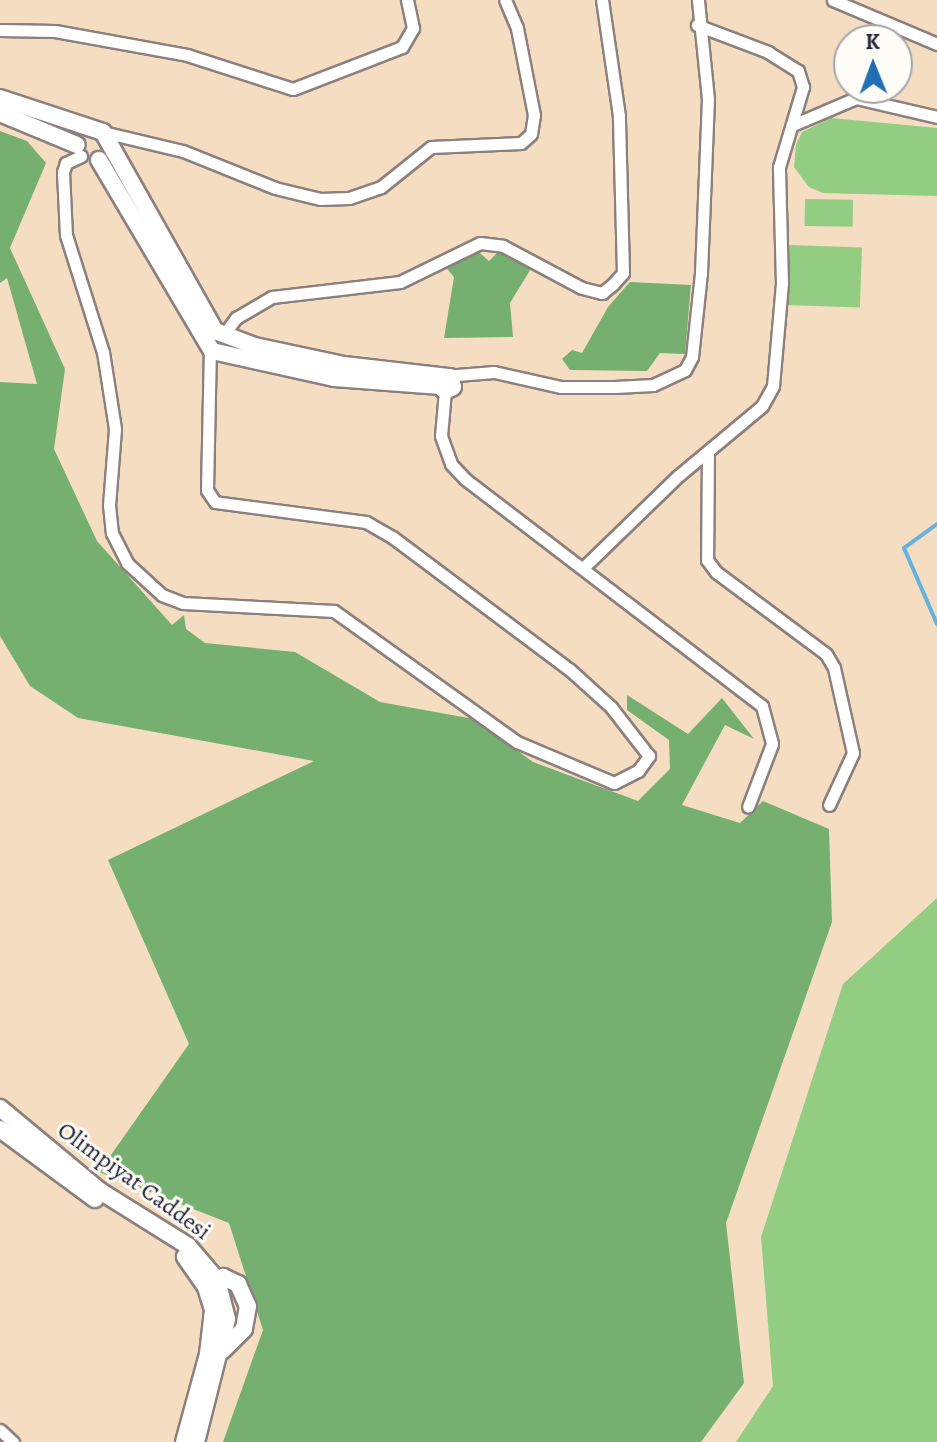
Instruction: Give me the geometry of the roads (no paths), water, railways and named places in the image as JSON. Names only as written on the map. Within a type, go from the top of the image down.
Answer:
[{"type":"street","points":[[0,30],[55,31],[147,47],[293,89],[402,47],[413,28],[407,0]]},
{"type":"street","points":[[0,98],[96,130],[183,151],[275,188],[320,199],[349,198],[381,187],[431,147],[521,143],[531,134],[534,115],[517,28],[505,0]]},
{"type":"street","points":[[96,130],[66,163],[63,172],[66,235],[103,352],[114,423],[109,505],[112,533],[127,563],[162,595],[183,603],[334,611],[517,742],[614,783],[638,771],[649,756],[611,707],[570,670],[392,537],[366,522],[215,502],[207,490],[218,341],[236,318],[272,297],[400,282],[480,243],[503,246],[582,288],[602,293],[623,273],[619,116],[602,0]]},
{"type":"street","points":[[96,130],[104,154],[218,341],[334,378],[443,384],[494,372],[561,387],[653,385],[685,370],[692,357],[701,273],[708,99],[697,25],[698,0]]},
{"type":"street","points":[[833,0],[937,44]]},
{"type":"street","points":[[585,566],[678,476],[762,406],[773,386],[782,284],[779,167],[795,124],[803,87],[798,71],[768,52],[697,25]]},
{"type":"street","points":[[795,124],[856,98],[937,117]]},
{"type":"street","points":[[0,113],[79,150],[104,154]]},
{"type":"street","points":[[443,384],[441,436],[451,464],[762,706],[772,744],[748,807]]},
{"type":"street","points":[[708,454],[707,560],[716,572],[826,654],[834,668],[853,753],[829,805]]},
{"type":"street","name":"Olimpiyat Caddesi","points":[[0,1108],[100,1191],[188,1246],[217,1280],[226,1311],[222,1351],[196,1442]]},
{"type":"street","name":"Olimpiyat Caddesi","points":[[0,1129],[124,1219],[179,1250],[196,1268],[213,1310],[208,1354],[184,1442]]},
{"type":"street","points":[[213,1310],[217,1280]]},
{"type":"street","points":[[0,1430],[13,1442]]},
{"type":"waterway","points":[[937,524],[904,548],[937,624]]}]
